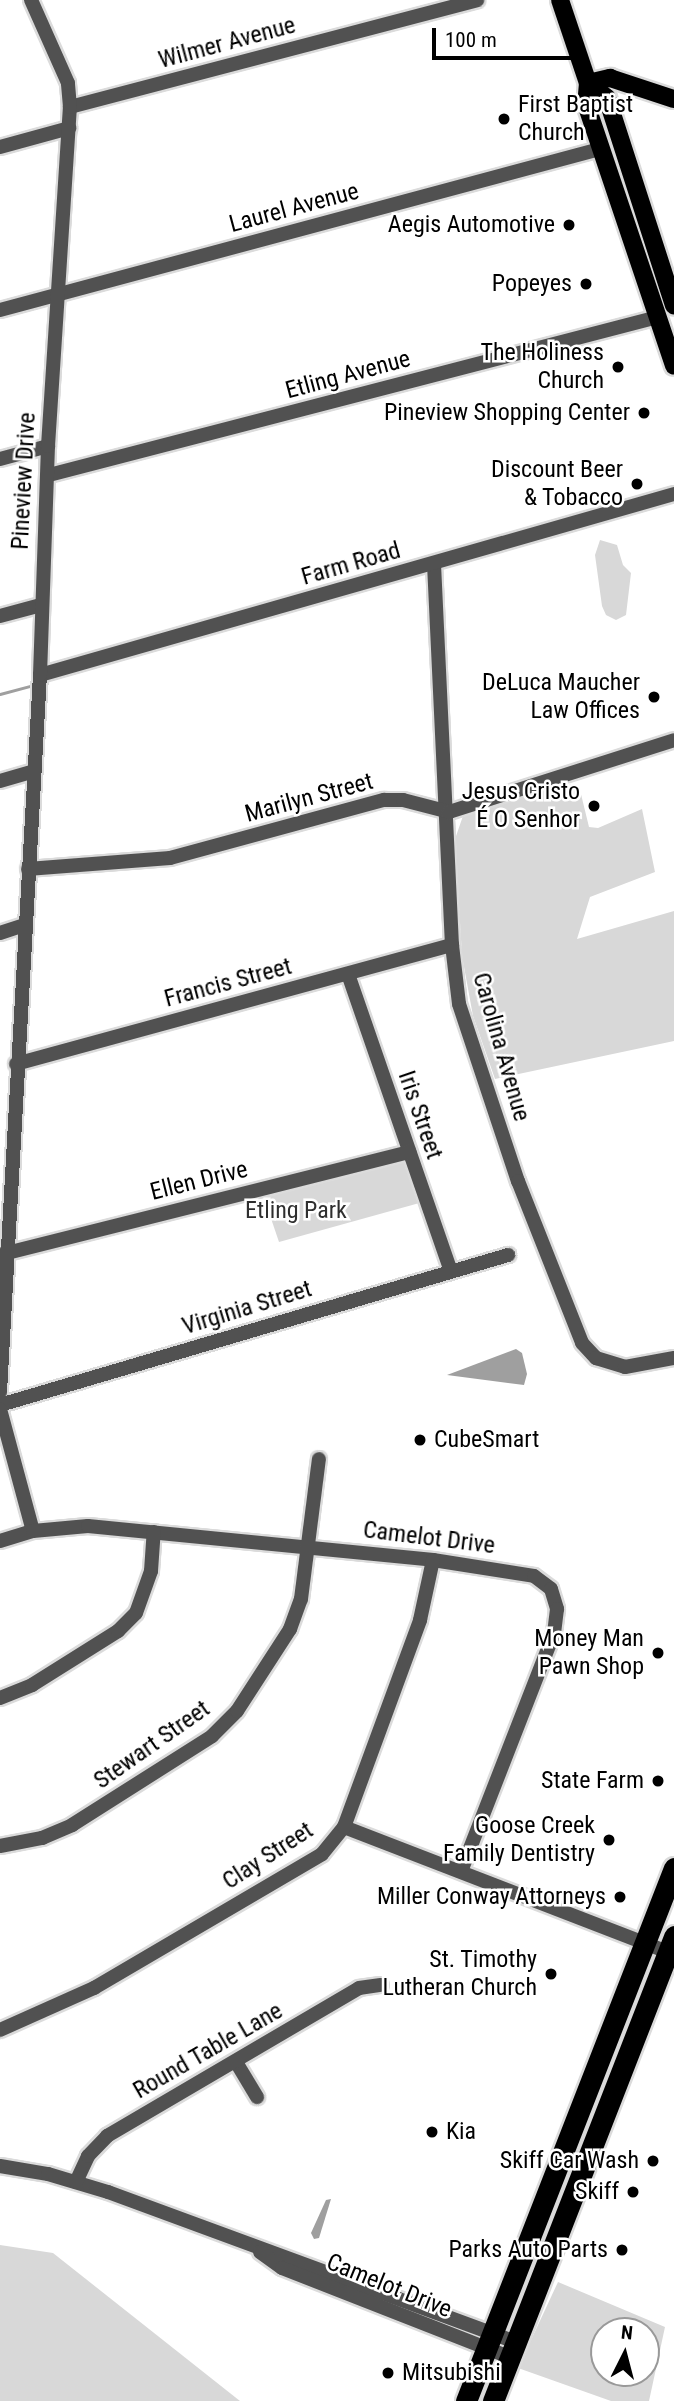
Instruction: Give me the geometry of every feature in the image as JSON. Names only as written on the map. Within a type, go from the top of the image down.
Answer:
[{"type":"highway","points":[[466,2401],[674,1868]]},
{"type":"highway","points":[[493,2401],[671,1944]]},
{"type":"main road","points":[[560,0],[588,83],[586,104],[600,149],[674,366]]},
{"type":"main road","points":[[588,83],[610,78],[674,99]]},
{"type":"main road","points":[[588,83],[607,98],[674,305]]},
{"type":"main road","points":[[658,317],[668,320],[674,333]]},
{"type":"street","name":"Pineview Drive","points":[[0,1392],[5,1253],[40,675],[48,446],[70,107],[68,83],[31,0]]},
{"type":"street","name":"Wilmer Avenue","points":[[70,107],[477,0]]},
{"type":"street","points":[[0,147],[69,128]]},
{"type":"street","name":"Laurel Avenue","points":[[0,310],[600,149]]},
{"type":"street","name":"Etling Avenue","points":[[49,475],[658,317]]},
{"type":"street","points":[[0,459],[48,446]]},
{"type":"street","name":"Farm Road","points":[[40,675],[674,494]]},
{"type":"street","name":"Carolina Avenue","points":[[434,564],[449,813],[452,945],[459,1004],[575,1332],[596,1358],[613,1365],[637,1367],[674,1358]]},
{"type":"street","points":[[0,616],[41,605]]},
{"type":"street","points":[[449,813],[674,740]]},
{"type":"street","points":[[0,781],[34,771]]},
{"type":"street","name":"Marilyn Street","points":[[29,869],[170,858],[384,800],[402,800],[449,813]]},
{"type":"street","points":[[0,933],[25,925]]},
{"type":"street","name":"Francis Street","points":[[16,1064],[452,945]]},
{"type":"street","name":"Iris Street","points":[[348,974],[451,1271]]},
{"type":"street","points":[[0,1085],[15,1080]]},
{"type":"street","name":"Ellen Drive","points":[[5,1253],[408,1152]]},
{"type":"street","name":"Virginia Street","points":[[0,1407],[508,1255]]},
{"type":"street","points":[[0,1407],[33,1531]]},
{"type":"street","name":"Stewart Street","points":[[0,1846],[42,1839],[72,1825],[212,1737],[237,1711],[290,1629],[301,1599],[319,1459]]},
{"type":"street","name":"Camelot Drive","points":[[0,1541],[33,1531],[88,1526],[433,1560],[534,1576],[551,1590],[557,1609],[554,1633],[461,1871]]},
{"type":"street","points":[[0,1698],[32,1685],[118,1632],[136,1613],[151,1572],[155,1532]]},
{"type":"street","name":"Clay Street","points":[[0,2030],[94,1988],[322,1854],[344,1827],[420,1620],[433,1560]]},
{"type":"street","points":[[344,1827],[645,1943],[671,1944]]},
{"type":"street","name":"Round Table Lane","points":[[76,2182],[88,2157],[107,2136],[359,1988],[381,1985]]},
{"type":"street","points":[[236,2062],[257,2097]]},
{"type":"street","name":"Camelot Drive","points":[[0,2166],[76,2182],[256,2249],[292,2258],[512,2350]]},
{"type":"green space","points":[[600,540],[617,545],[623,565],[631,573],[626,615],[616,620],[606,615],[602,606],[595,555]]},
{"type":"green space","points":[[568,783],[580,790],[589,827],[598,828],[642,809],[655,872],[590,897],[577,939],[674,911],[674,1041],[495,1079],[473,1016],[462,956],[455,839],[464,813]]},
{"type":"green space","name":"Etling Park","points":[[407,1158],[423,1202],[279,1242],[262,1192]]},
{"type":"green space","points":[[0,2245],[53,2253],[240,2401],[0,2401]]},
{"type":"green space","points":[[558,2282],[641,2317],[590,2317],[590,2387],[652,2387],[649,2401],[611,2401],[518,2368]]},
{"type":"green space","points":[[660,2325],[665,2327],[660,2350]]},
{"type":"shaded area","points":[[516,1349],[522,1353],[527,1374],[524,1385],[447,1375]]},
{"type":"shaded area","points":[[331,2199],[319,2238],[314,2239],[311,2233],[326,2200]]},
{"type":"waterway","points":[[0,694],[30,686]]},
{"type":"place","name":"First Baptist Church","points":[[504,119]]},
{"type":"place","name":"Aegis Automotive","points":[[569,225]]},
{"type":"place","name":"Popeyes","points":[[586,284]]},
{"type":"place","name":"The Holiness Church","points":[[618,367]]},
{"type":"place","name":"Pineview Shopping Center","points":[[644,413]]},
{"type":"place","name":"Discount Beer & Tobacco","points":[[637,484]]},
{"type":"place","name":"DeLuca Maucher Law Offices","points":[[654,697]]},
{"type":"place","name":"Jesus Cristo É O Senhor","points":[[594,806]]},
{"type":"place","name":"CubeSmart","points":[[420,1440]]},
{"type":"place","name":"Money Man Pawn Shop","points":[[658,1653]]},
{"type":"place","name":"State Farm","points":[[658,1781]]},
{"type":"place","name":"Goose Creek Family Dentistry","points":[[609,1840]]},
{"type":"place","name":"Miller Conway Attorneys","points":[[620,1897]]},
{"type":"place","name":"St. Timothy Lutheran Church","points":[[551,1974]]},
{"type":"place","name":"Kia","points":[[432,2132]]},
{"type":"place","name":"Skiff Car Wash","points":[[653,2161]]},
{"type":"place","name":"Skiff","points":[[633,2192]]},
{"type":"place","name":"Parks Auto Parts","points":[[622,2250]]},
{"type":"place","name":"Mitsubishi","points":[[388,2373]]}]
